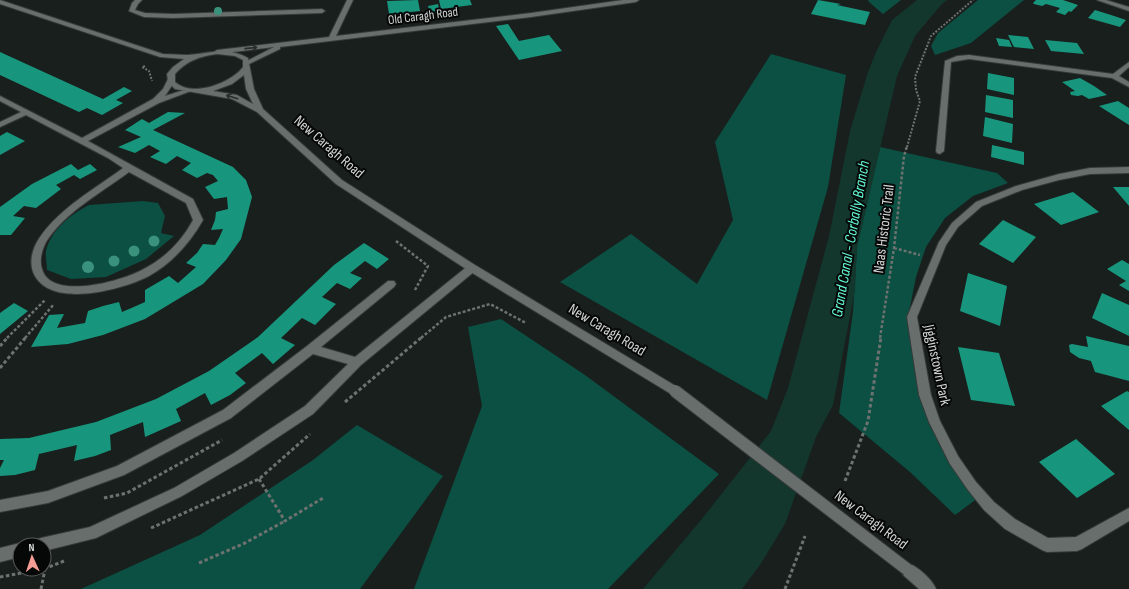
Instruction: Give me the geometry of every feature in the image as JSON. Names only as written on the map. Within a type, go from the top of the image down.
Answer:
[{"type":"street","points":[[139,0],[135,2],[132,11],[144,15],[173,16],[322,11]]},
{"type":"street","points":[[332,38],[350,0]]},
{"type":"street","name":"Old Caragh Road","points":[[216,52],[531,15],[636,0]]},
{"type":"street","points":[[1100,0],[1129,9]]},
{"type":"street","points":[[0,2],[162,56],[186,57],[216,52],[238,54],[244,58],[247,66]]},
{"type":"street","name":"Old Caragh Road","points":[[202,91],[225,86],[235,81],[247,66],[285,45]]},
{"type":"street","points":[[171,78],[182,63],[201,55]]},
{"type":"street","points":[[156,101],[166,90],[177,64],[172,56]]},
{"type":"street","points":[[940,151],[948,61],[957,58],[969,57],[1114,76],[1129,85]]},
{"type":"street","points":[[1114,76],[1129,64]]},
{"type":"street","name":"New Caragh Road","points":[[247,66],[250,89],[260,110]]},
{"type":"street","points":[[171,78],[174,85],[187,91]]},
{"type":"street","points":[[82,141],[156,101],[187,91],[202,91]]},
{"type":"street","name":"New Caragh Road","points":[[202,91],[234,97],[260,110],[339,182],[472,268],[675,391],[908,570],[929,589]]},
{"type":"street","points":[[0,98],[111,156],[129,168],[190,201],[198,220],[193,231],[184,244],[155,267],[136,278],[93,290],[56,288],[43,280],[37,269],[37,255],[43,240],[71,211],[129,168]]},
{"type":"street","points":[[0,125],[26,112]]},
{"type":"street","name":"Jigginstown Park","points":[[1129,170],[1090,171],[1059,177],[1019,188],[980,204],[955,225],[942,244],[912,318],[928,402],[935,422],[954,460],[972,486],[989,506],[1010,524],[1047,545],[1077,544],[1129,514]]},
{"type":"street","points":[[52,542],[91,533],[178,492],[238,457],[309,410],[357,362],[472,268]]},
{"type":"street","points":[[0,506],[48,497],[120,471],[227,414],[311,349],[391,284]]},
{"type":"street","points":[[311,349],[357,362]]},
{"type":"street","points":[[0,555],[12,552]]},
{"type":"path","name":"Naas Historic Trail","points":[[845,481],[868,421],[894,248],[904,156],[920,100],[916,90],[915,77],[931,36],[973,0]]},
{"type":"path","points":[[392,238],[428,266],[414,293]]},
{"type":"path","points":[[894,248],[936,259]]},
{"type":"path","points":[[0,346],[56,288]]},
{"type":"path","points":[[0,368],[66,289]]},
{"type":"path","points":[[341,406],[446,317],[490,304],[529,325]]},
{"type":"path","points":[[146,530],[258,479],[311,432]]},
{"type":"path","points":[[97,500],[127,492],[210,448],[222,439]]},
{"type":"path","points":[[258,479],[285,521]]},
{"type":"path","points":[[199,563],[245,543],[323,498]]},
{"type":"path","points":[[785,589],[805,536]]},
{"type":"path","points":[[52,566],[66,560]]},
{"type":"path","points":[[0,577],[12,575]]},
{"type":"path","points":[[42,589],[43,577]]},
{"type":"shaded area","points":[[868,0],[901,0],[883,14]]},
{"type":"shaded area","points":[[978,0],[1024,0],[971,43],[935,55],[931,46],[938,33]]},
{"type":"shaded area","points":[[771,54],[846,75],[828,187],[767,400],[560,282],[631,234],[697,284],[733,220],[715,142]]},
{"type":"shaded area","points":[[880,147],[997,173],[1008,183],[973,196],[945,218],[926,247],[916,277],[908,317],[920,394],[978,498],[955,515],[910,472],[839,413],[853,312],[857,247]]},
{"type":"shaded area","points":[[143,201],[158,203],[165,216],[161,233],[174,236],[146,259],[106,277],[71,279],[47,270],[46,251],[52,236],[75,213],[89,205]]},
{"type":"shaded area","points":[[501,319],[585,375],[719,474],[608,589],[414,589],[482,406],[468,327]]},
{"type":"shaded area","points":[[357,425],[443,476],[360,589],[81,589],[200,535],[313,460]]},
{"type":"water","name":"Grand Canal - Corbally Branch","points":[[917,0],[947,0],[915,36],[897,76],[857,247],[855,290],[833,405],[816,437],[785,524],[760,565],[742,589],[643,589],[701,520],[771,431],[788,388],[829,236],[850,131],[868,72],[892,20]]},
{"type":"building","points":[[418,0],[420,11],[389,14],[387,1]]},
{"type":"building","points":[[439,0],[470,0],[472,5],[441,9]]},
{"type":"building","points":[[818,0],[841,4],[837,5],[870,12],[865,25],[811,14]]},
{"type":"building","points":[[1036,0],[1063,0],[1078,5],[1071,12],[1069,11],[1065,15],[1056,12],[1060,8],[1046,4],[1042,6],[1034,4],[1033,3]]},
{"type":"building","points":[[438,4],[440,13],[430,15],[428,6]]},
{"type":"building","points":[[1095,10],[1126,20],[1120,27],[1088,18]]},
{"type":"building","points":[[508,24],[519,41],[549,35],[562,51],[519,60],[496,26]]},
{"type":"building","points":[[1008,35],[1028,37],[1034,49],[1014,47]]},
{"type":"building","points":[[996,38],[1009,40],[1012,47],[999,46]]},
{"type":"building","points":[[1045,40],[1077,43],[1084,54],[1051,51]]},
{"type":"building","points":[[0,52],[103,99],[124,87],[132,91],[116,100],[123,103],[102,115],[87,108],[79,112],[0,75]]},
{"type":"building","points":[[988,73],[1014,78],[1014,95],[987,89]]},
{"type":"building","points":[[1080,78],[1107,95],[1089,99],[1082,95],[1071,95],[1070,92],[1075,91],[1062,82]]},
{"type":"building","points":[[986,95],[1013,100],[1013,118],[985,112]]},
{"type":"building","points":[[1118,101],[1129,108],[1129,125],[1099,106]]},
{"type":"building","points":[[168,112],[185,113],[153,130],[233,167],[246,180],[252,197],[241,239],[226,260],[203,284],[145,319],[103,335],[68,344],[31,347],[49,315],[64,314],[57,328],[85,323],[88,311],[119,302],[122,312],[145,302],[145,290],[169,276],[178,283],[196,267],[186,263],[197,253],[203,244],[215,245],[223,229],[211,230],[216,212],[228,209],[227,197],[214,199],[205,187],[218,181],[213,175],[207,173],[197,178],[182,170],[191,163],[177,156],[166,164],[150,157],[160,151],[149,145],[135,153],[118,147],[141,137],[125,130],[142,119],[149,123]]},
{"type":"building","points":[[985,117],[1013,124],[1012,143],[983,136]]},
{"type":"building","points":[[7,132],[25,141],[0,155],[0,136]]},
{"type":"building","points":[[992,145],[1024,152],[1024,165],[991,157]]},
{"type":"building","points":[[71,164],[78,170],[90,164],[97,170],[80,179],[74,175],[56,185],[61,189],[36,208],[24,206],[13,216],[25,218],[11,235],[0,235],[0,207],[32,184]]},
{"type":"building","points":[[1113,187],[1129,187],[1129,206]]},
{"type":"building","points":[[1073,192],[1099,212],[1061,225],[1034,204]]},
{"type":"building","points":[[1003,220],[1036,237],[1013,263],[979,244]]},
{"type":"building","points":[[364,243],[389,259],[377,269],[365,261],[350,273],[362,278],[350,289],[337,283],[322,297],[336,304],[315,325],[302,318],[281,338],[295,345],[273,364],[262,353],[235,373],[246,383],[230,395],[211,405],[205,393],[176,409],[181,421],[145,437],[143,422],[110,435],[111,450],[95,456],[74,461],[77,445],[39,454],[35,470],[15,475],[0,476],[0,468],[4,460],[0,460],[0,439],[29,438],[96,422],[156,399],[209,371],[258,337],[334,265]]},
{"type":"building","points":[[1122,260],[1129,264],[1129,291],[1119,285],[1126,281],[1107,269]]},
{"type":"building","points":[[968,273],[1007,286],[1000,326],[960,311]]},
{"type":"building","points":[[1102,293],[1129,305],[1129,336],[1092,318]]},
{"type":"building","points":[[14,303],[28,311],[0,334],[0,313]]},
{"type":"building","points":[[1086,336],[1129,346],[1129,381],[1095,372],[1091,361],[1079,358],[1070,352],[1069,345],[1072,344],[1088,347]]},
{"type":"building","points":[[958,347],[999,353],[1015,406],[971,400]]},
{"type":"building","points":[[1127,391],[1129,392],[1129,430],[1101,406]]},
{"type":"building","points":[[1076,439],[1115,474],[1077,498],[1039,462]]}]
